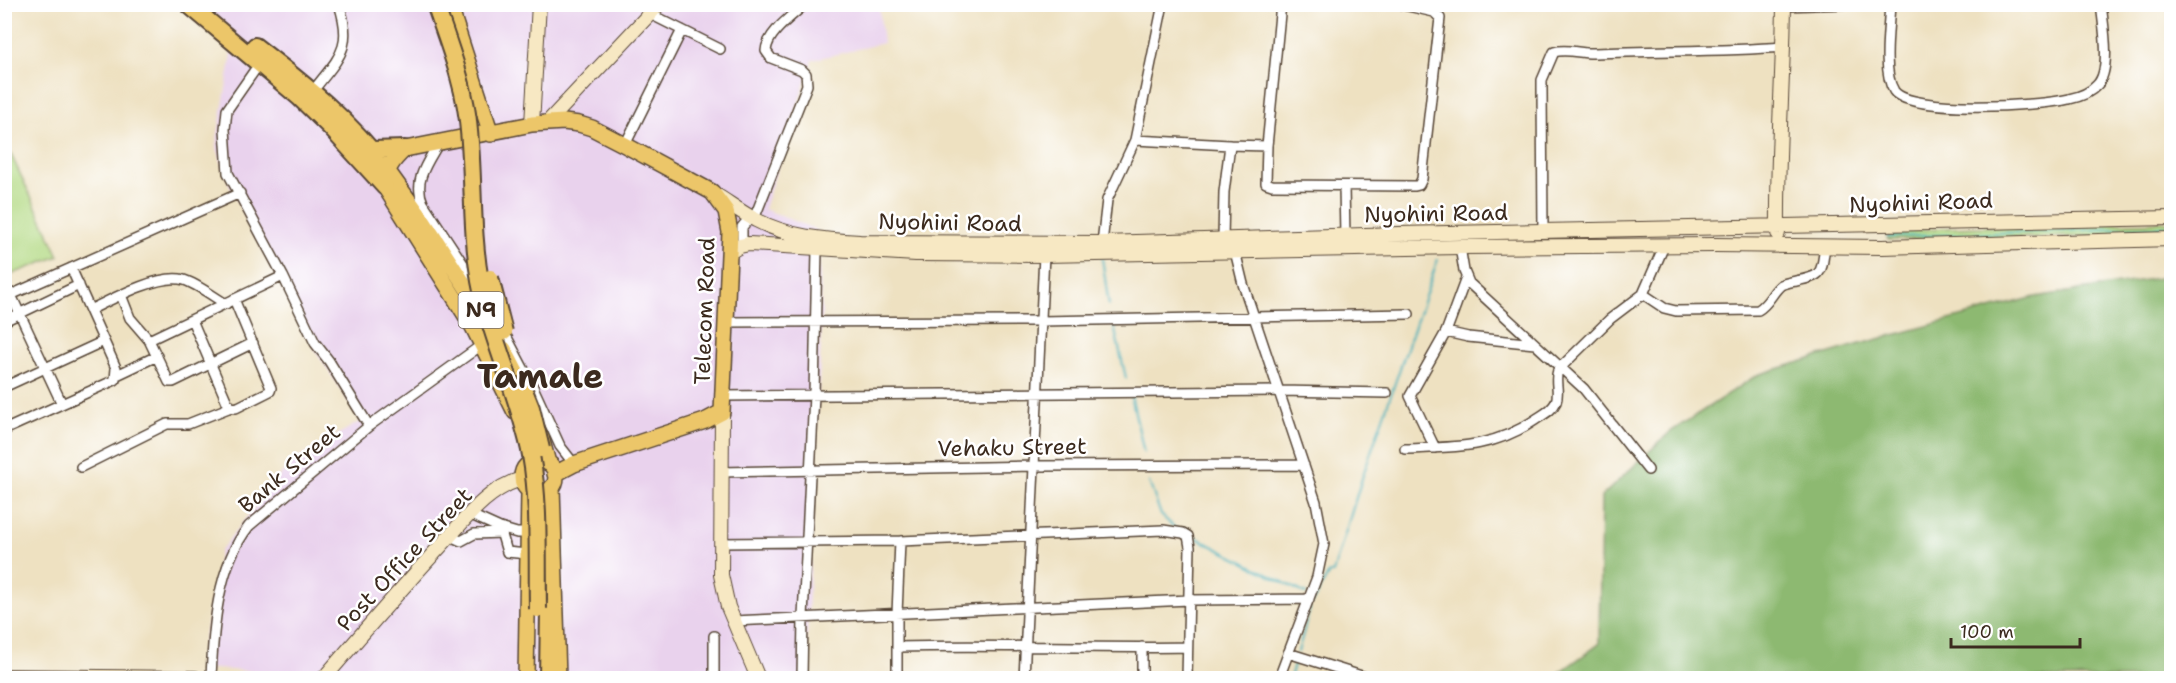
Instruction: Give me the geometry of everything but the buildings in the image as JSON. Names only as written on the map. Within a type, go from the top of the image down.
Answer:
[{"type":"highway","name":"N9","points":[[188,4],[259,64],[386,179]]},
{"type":"highway","name":"N9","points":[[203,4],[313,91],[372,150],[386,179]]},
{"type":"highway","points":[[432,4],[454,62],[468,120],[475,239],[485,308],[519,406],[531,456],[548,678]]},
{"type":"highway","points":[[447,4],[476,104],[482,148],[486,241],[491,282],[507,344],[531,408],[541,451],[547,499],[544,609],[537,678]]},
{"type":"highway","points":[[372,150],[405,149]]},
{"type":"main road","points":[[432,4],[452,65],[466,139]]},
{"type":"main road","points":[[447,4],[491,134]]},
{"type":"main road","points":[[532,124],[538,4]]},
{"type":"main road","points":[[1778,245],[1784,5]]},
{"type":"main road","points":[[548,122],[655,9]]},
{"type":"main road","name":"Telecom Road","points":[[405,149],[466,139],[532,124],[548,122],[579,124],[592,128],[712,192],[726,211],[729,221],[729,252],[722,412],[705,421],[574,464],[552,474]]},
{"type":"main road","points":[[405,149],[395,159],[386,179],[483,344],[502,389],[519,420],[528,464]]},
{"type":"main road","name":"N9","points":[[386,179],[472,295],[505,350],[531,401],[552,474]]},
{"type":"main road","name":"Nyohini Road","points":[[712,192],[754,219],[791,233],[841,241],[1102,243],[2172,218]]},
{"type":"main road","points":[[1882,224],[1876,229],[1874,235],[1882,247]]},
{"type":"main road","name":"Nyohini Road","points":[[729,252],[749,244],[916,255],[1044,255],[1461,247],[1778,245],[1882,247],[2172,239]]},
{"type":"main road","points":[[722,412],[720,543],[724,596],[758,678]]},
{"type":"main road","points":[[526,678],[528,533],[526,485],[522,474],[528,464],[538,460],[552,474],[558,678]]},
{"type":"main road","points":[[526,485],[543,493],[552,474]]},
{"type":"main road","name":"Post Office Street","points":[[324,678],[382,610],[470,514],[503,486],[526,485]]},
{"type":"main road","points":[[4,676],[195,678]]},
{"type":"street","points":[[313,91],[339,58],[344,47],[346,35],[339,4]]},
{"type":"street","points":[[749,244],[742,238],[741,231],[745,224],[754,219],[805,92],[807,79],[802,70],[768,56],[766,46],[805,4]]},
{"type":"street","points":[[1102,243],[1107,200],[1135,140],[1163,4]]},
{"type":"street","points":[[1281,4],[1267,146],[1265,178],[1268,184],[1415,186],[1419,185],[1422,179],[1440,18],[1434,12],[1400,4]]},
{"type":"street","points":[[1784,5],[1846,4]]},
{"type":"street","points":[[1890,4],[1888,69],[1891,85],[1896,93],[1905,100],[1969,107],[2068,100],[2087,93],[2098,85],[2103,77],[2105,61],[2101,4]]},
{"type":"street","points":[[655,9],[682,30],[720,49]]},
{"type":"street","points":[[625,145],[682,30]]},
{"type":"street","points":[[1543,232],[1542,80],[1552,54],[1566,51],[1590,53],[1709,51],[1783,47]]},
{"type":"street","points":[[259,64],[227,110],[225,119],[228,173],[284,276],[315,344],[329,361],[369,426]]},
{"type":"street","points":[[1135,140],[1267,146]]},
{"type":"street","points":[[438,144],[420,178],[419,193],[423,203],[484,297],[518,356],[560,446],[574,464]]},
{"type":"street","points":[[1223,239],[1230,145]]},
{"type":"street","points":[[1344,186],[1345,236]]},
{"type":"street","points":[[62,404],[20,314],[8,297],[240,194]]},
{"type":"street","points":[[1405,449],[1483,444],[1523,428],[1551,409],[1557,398],[1556,379],[1561,366],[1610,319],[1643,294],[1664,246]]},
{"type":"street","points":[[1643,294],[1664,308],[1676,311],[1758,309],[1765,305],[1781,286],[1819,274],[1823,266],[1825,246]]},
{"type":"street","points":[[1461,247],[1466,278],[1473,287],[1561,366],[1584,390],[1648,470]]},
{"type":"street","points":[[802,678],[814,395],[817,250]]},
{"type":"street","points":[[1235,251],[1241,277],[1304,465],[1320,519],[1324,544],[1317,577],[1279,678]]},
{"type":"street","points":[[1024,678],[1044,255]]},
{"type":"street","points":[[4,430],[115,381],[116,368],[71,268]]},
{"type":"street","points":[[149,340],[284,276]]},
{"type":"street","points":[[1435,448],[1410,396],[1446,332],[1466,278]]},
{"type":"street","points":[[81,467],[166,424],[188,424],[231,407],[236,408],[270,391],[271,388],[253,343],[230,301],[184,280],[149,284],[90,310]]},
{"type":"street","points":[[4,321],[79,285]]},
{"type":"street","points":[[121,295],[130,318],[149,340],[169,382],[253,343]]},
{"type":"street","points":[[727,322],[1041,321],[1409,314]]},
{"type":"street","points":[[192,320],[231,407]]},
{"type":"street","points":[[1446,332],[1468,337],[1535,344]]},
{"type":"street","points":[[4,387],[104,341]]},
{"type":"street","name":"Bank Street","points":[[211,678],[216,609],[232,556],[241,536],[259,516],[369,426],[483,344]]},
{"type":"street","points":[[117,375],[157,356]]},
{"type":"street","points":[[723,396],[1037,392],[1388,393]]},
{"type":"street","name":"Vehaku Street","points":[[721,472],[1034,465],[1304,465]]},
{"type":"street","points":[[470,514],[501,531],[507,552],[527,554]]},
{"type":"street","points":[[720,543],[900,541],[1163,530],[1183,533],[1190,541],[1187,678]]},
{"type":"street","points":[[450,536],[461,541],[474,534],[501,531],[528,533]]},
{"type":"street","points":[[897,678],[900,541]]},
{"type":"street","points":[[733,621],[1189,600],[1309,599]]},
{"type":"street","points":[[714,636],[714,678]]},
{"type":"street","points":[[897,647],[1187,646]]},
{"type":"street","points":[[1142,647],[1142,678]]},
{"type":"street","points":[[1288,653],[1368,678]]},
{"type":"shaded area","points":[[186,5],[879,5],[883,43],[812,60],[764,209],[817,230],[822,315],[805,678],[365,678],[199,668],[220,551],[290,463],[361,421],[316,351],[231,189],[216,145],[232,54]]},
{"type":"green space","points":[[5,142],[59,256],[5,277]]},
{"type":"green space","points":[[2171,222],[2171,235],[1888,240],[1887,237],[1890,234],[1906,231],[1950,228]]},
{"type":"green space","points":[[2171,276],[2171,678],[1552,678],[1599,644],[1601,497],[1670,432],[1757,375],[1860,344],[2035,297]]},
{"type":"waterway","points":[[1887,237],[2172,227]]},
{"type":"waterway","points":[[1102,258],[1109,306]]},
{"type":"waterway","points":[[1312,603],[1329,573],[1333,573],[1363,475],[1438,259]]},
{"type":"waterway","points":[[1113,322],[1126,378]]},
{"type":"waterway","points":[[1131,395],[1144,453]]},
{"type":"waterway","points":[[1149,482],[1161,515],[1175,528]]},
{"type":"waterway","points":[[1191,535],[1306,594]]},
{"type":"waterway","points":[[1298,652],[1310,608]]},
{"type":"waterway","points":[[1290,678],[1296,657]]},
{"type":"district","name":"Tamale","points":[[540,376]]}]
